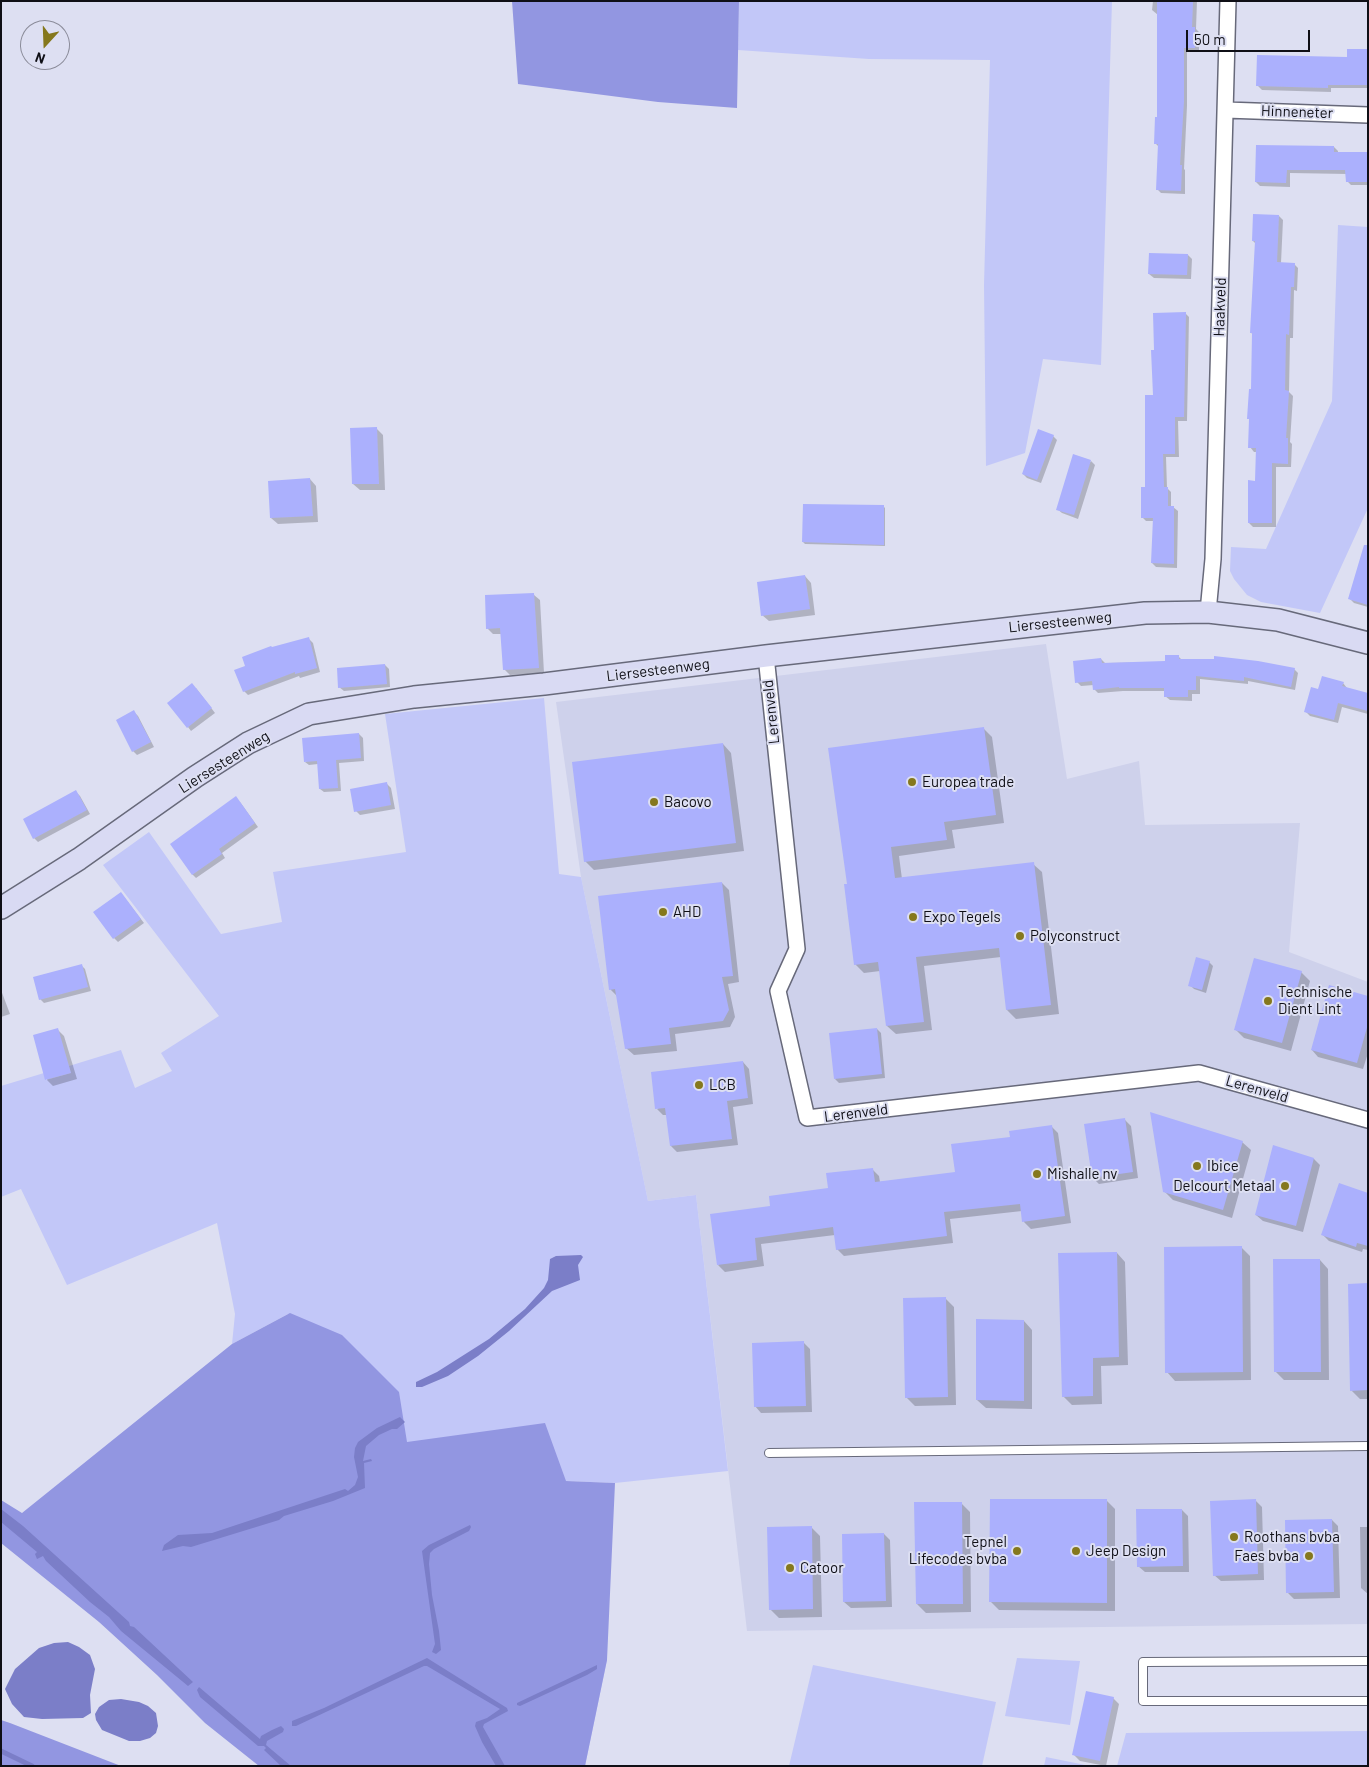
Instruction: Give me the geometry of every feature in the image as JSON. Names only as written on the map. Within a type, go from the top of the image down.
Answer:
[{"type":"street","name":"Haakveld","points":[[1208,612],[1213,549],[1228,1]]},
{"type":"street","name":"Hinneneter","points":[[1226,110],[1368,115]]},
{"type":"street","name":"Liersesteenweg","points":[[1,908],[79,859],[195,777],[248,743],[309,714],[414,698],[1145,613],[1208,612],[1278,620],[1368,643]]},
{"type":"street","name":"Lerenveld","points":[[766,656],[797,949],[778,991],[807,1118],[1199,1073],[1368,1120]]},
{"type":"lane","points":[[769,1453],[1368,1446]]},
{"type":"lane","points":[[1368,1661],[1143,1662],[1143,1701],[1368,1701]]},
{"type":"shaded area","points":[[512,1],[739,1],[737,108],[658,102],[518,84]]},
{"type":"shaded area","points":[[739,1],[1112,1],[1101,365],[1043,359],[1025,453],[986,466],[984,285],[990,60],[869,59],[738,50]]},
{"type":"shaded area","points":[[1338,225],[1368,227],[1368,508],[1320,613],[1261,602],[1247,595],[1230,571],[1231,547],[1266,549],[1332,401]]},
{"type":"shaded area","points":[[1046,644],[1067,779],[1139,761],[1145,825],[1300,823],[1289,952],[1368,982],[1368,1624],[747,1631],[696,1195],[648,1201],[581,877],[556,702]]},
{"type":"shaded area","points":[[544,698],[559,874],[581,877],[648,1201],[696,1195],[728,1471],[615,1483],[566,1481],[607,1660],[585,1766],[288,1314],[232,1344],[235,1314],[217,1223],[67,1285],[21,1189],[1,1197],[1,1086],[44,1073],[46,1080],[71,1073],[69,1066],[121,1050],[135,1088],[172,1071],[161,1053],[219,1016],[103,865],[149,832],[221,934],[282,922],[273,872],[406,852],[385,714]]},
{"type":"shaded area","points":[[581,1255],[583,1257],[578,1265],[580,1280],[552,1291],[509,1331],[478,1356],[448,1376],[422,1387],[416,1387],[416,1382],[437,1372],[489,1339],[525,1309],[544,1288],[548,1280],[550,1259],[556,1256]]},
{"type":"shaded area","points":[[290,1313],[342,1335],[399,1392],[407,1442],[545,1423],[566,1481],[615,1483],[607,1660],[585,1766],[259,1766],[205,1723],[157,1675],[99,1622],[1,1543],[1,1500],[22,1513],[232,1344]]},
{"type":"shaded area","points":[[400,1417],[405,1422],[397,1429],[392,1429],[379,1435],[366,1446],[363,1461],[371,1459],[372,1461],[364,1463],[365,1488],[333,1501],[284,1516],[279,1520],[191,1547],[183,1546],[162,1551],[164,1545],[178,1535],[212,1533],[345,1489],[348,1491],[355,1485],[358,1477],[354,1457],[358,1442],[377,1428]]},
{"type":"shaded area","points":[[1,1509],[23,1526],[193,1682],[188,1686],[121,1631],[109,1617],[90,1602],[43,1556],[37,1559],[35,1554],[37,1552],[1,1522]]},
{"type":"shaded area","points":[[470,1525],[469,1531],[434,1549],[430,1553],[429,1564],[432,1595],[441,1650],[436,1654],[432,1652],[435,1644],[422,1551],[429,1545]]},
{"type":"shaded area","points":[[68,1642],[90,1655],[95,1669],[90,1695],[91,1713],[83,1718],[42,1719],[24,1717],[12,1704],[5,1689],[15,1669],[39,1648],[54,1643]]},
{"type":"shaded area","points":[[427,1658],[507,1708],[508,1711],[484,1724],[483,1727],[505,1766],[496,1766],[475,1726],[476,1722],[487,1718],[500,1709],[427,1666],[296,1726],[292,1726],[292,1721],[324,1708]]},
{"type":"shaded area","points":[[1017,1658],[1080,1661],[1070,1725],[1005,1716]]},
{"type":"shaded area","points":[[597,1665],[597,1669],[587,1675],[520,1706],[517,1705],[517,1703]]},
{"type":"shaded area","points":[[813,1665],[996,1702],[982,1766],[789,1766]]},
{"type":"shaded area","points":[[199,1687],[260,1739],[261,1736],[281,1726],[284,1729],[283,1732],[267,1741],[266,1745],[291,1766],[281,1766],[264,1750],[266,1748],[264,1746],[258,1746],[200,1697],[197,1690]]},
{"type":"shaded area","points":[[121,1699],[139,1702],[148,1706],[156,1713],[158,1726],[156,1733],[150,1738],[140,1741],[129,1741],[102,1730],[95,1714],[99,1707],[109,1700]]},
{"type":"shaded area","points":[[1,1720],[10,1723],[121,1766],[1,1766]]},
{"type":"shaded area","points":[[1368,1731],[1368,1766],[1117,1766],[1126,1733]]},
{"type":"shaded area","points":[[1046,1757],[1090,1766],[1044,1766]]},
{"type":"building","points":[[1157,1],[1193,1],[1192,27],[1195,27],[1195,48],[1184,48],[1184,101],[1180,165],[1182,165],[1181,191],[1156,190],[1158,144],[1154,144],[1155,117],[1157,117]]},
{"type":"building","points":[[1347,49],[1368,49],[1368,85],[1328,85],[1328,88],[1256,86],[1257,55],[1347,57]]},
{"type":"building","points":[[1256,145],[1334,146],[1334,152],[1368,152],[1368,182],[1346,182],[1345,170],[1287,170],[1286,183],[1255,182]]},
{"type":"building","points":[[1253,214],[1279,215],[1277,262],[1295,263],[1294,287],[1291,287],[1289,335],[1286,334],[1285,390],[1289,391],[1286,438],[1288,438],[1288,464],[1272,463],[1272,523],[1248,523],[1248,480],[1255,481],[1256,448],[1248,448],[1249,419],[1247,419],[1249,389],[1251,389],[1252,333],[1250,333],[1255,241],[1252,241]]},
{"type":"building","points":[[1149,253],[1188,254],[1187,275],[1148,274]]},
{"type":"building","points":[[1186,312],[1184,417],[1175,417],[1175,454],[1163,454],[1164,487],[1168,487],[1168,506],[1174,506],[1174,564],[1151,563],[1153,518],[1141,518],[1141,487],[1145,487],[1145,395],[1153,395],[1151,350],[1154,350],[1153,313]]},
{"type":"building","points":[[377,427],[379,484],[352,484],[350,428]]},
{"type":"building","points":[[1038,429],[1054,435],[1037,480],[1022,474]]},
{"type":"building","points":[[1073,454],[1091,460],[1074,515],[1056,510]]},
{"type":"building","points":[[310,478],[313,516],[270,518],[268,481]]},
{"type":"building","points":[[803,504],[884,505],[884,545],[802,542]]},
{"type":"building","points":[[1364,545],[1368,545],[1368,605],[1348,599]]},
{"type":"building","points":[[805,575],[810,609],[761,616],[757,582]]},
{"type":"building","points":[[534,593],[539,668],[503,670],[500,628],[486,629],[485,595]]},
{"type":"building","points":[[309,637],[317,668],[295,674],[295,672],[243,692],[234,670],[245,666],[242,657],[271,646]]},
{"type":"building","points":[[1165,655],[1179,655],[1179,659],[1214,659],[1214,656],[1258,661],[1295,668],[1291,687],[1244,677],[1244,681],[1196,676],[1196,690],[1188,690],[1188,697],[1164,697],[1164,688],[1119,687],[1093,690],[1092,681],[1075,683],[1073,661],[1101,658],[1102,663],[1165,661]]},
{"type":"building","points":[[385,664],[387,684],[338,688],[337,668]]},
{"type":"building","points":[[1322,676],[1344,682],[1342,686],[1368,693],[1368,711],[1338,703],[1334,720],[1304,712],[1311,687],[1318,689]]},
{"type":"building","points":[[192,683],[212,708],[187,728],[167,703]]},
{"type":"building","points":[[134,710],[151,742],[132,752],[116,720]]},
{"type":"building","points":[[984,727],[996,815],[944,822],[947,840],[891,847],[895,878],[1034,862],[1051,1005],[1006,1010],[999,948],[916,957],[924,1022],[886,1026],[878,962],[854,965],[844,884],[847,884],[828,748]]},
{"type":"building","points":[[359,733],[361,758],[336,760],[338,788],[319,789],[317,761],[304,762],[302,738]]},
{"type":"building","name":"Bacovo","points":[[723,743],[736,843],[584,862],[572,762]]},
{"type":"building","points":[[387,782],[391,805],[354,812],[350,789]]},
{"type":"building","points":[[76,790],[87,810],[33,839],[23,819]]},
{"type":"building","points":[[236,796],[255,823],[219,849],[222,854],[192,875],[170,844]]},
{"type":"building","points":[[722,882],[733,976],[722,977],[729,1010],[723,1021],[669,1028],[671,1044],[625,1049],[615,989],[609,990],[598,896]]},
{"type":"building","points":[[121,892],[141,919],[113,939],[93,912]]},
{"type":"building","points":[[1196,957],[1210,961],[1202,990],[1188,986]]},
{"type":"building","name":"Technische Dient Lint","points":[[1254,958],[1302,971],[1282,1043],[1234,1030]]},
{"type":"building","points":[[82,964],[88,987],[39,1000],[33,977]]},
{"type":"building","points":[[1329,985],[1368,996],[1368,1024],[1357,1063],[1311,1050]]},
{"type":"building","points":[[58,1028],[71,1073],[45,1080],[33,1035]]},
{"type":"building","points":[[877,1028],[882,1074],[834,1079],[829,1033]]},
{"type":"building","points":[[743,1061],[748,1098],[727,1101],[732,1139],[670,1146],[665,1108],[655,1109],[651,1072]]},
{"type":"building","name":"Ibice","points":[[1150,1112],[1243,1141],[1223,1210],[1163,1192]]},
{"type":"building","points":[[1125,1118],[1133,1172],[1092,1178],[1084,1124]]},
{"type":"building","points":[[1052,1125],[1065,1216],[1022,1222],[1020,1204],[944,1212],[947,1236],[836,1250],[833,1227],[755,1238],[757,1260],[717,1265],[710,1214],[770,1206],[769,1196],[828,1188],[826,1173],[873,1168],[875,1182],[955,1172],[951,1144],[1010,1137],[1009,1131]]},
{"type":"building","name":"Delcourt Metaal","points":[[1273,1145],[1314,1158],[1296,1226],[1255,1215]]},
{"type":"building","points":[[1339,1183],[1368,1193],[1368,1246],[1357,1243],[1356,1247],[1321,1235]]},
{"type":"building","points":[[1242,1246],[1243,1372],[1165,1373],[1164,1247]]},
{"type":"building","points":[[1117,1252],[1119,1357],[1093,1358],[1093,1396],[1062,1397],[1058,1253]]},
{"type":"building","points":[[1273,1259],[1320,1259],[1321,1372],[1274,1372]]},
{"type":"building","points":[[1368,1283],[1368,1390],[1350,1391],[1348,1284]]},
{"type":"building","points":[[946,1297],[948,1397],[905,1398],[903,1298]]},
{"type":"building","points":[[976,1319],[1024,1320],[1024,1401],[976,1400]]},
{"type":"building","points":[[804,1341],[806,1406],[754,1407],[752,1343]]},
{"type":"building","points":[[990,1499],[1107,1499],[1107,1603],[989,1602]]},
{"type":"building","name":"Roothans bvba","points":[[1256,1499],[1258,1574],[1213,1576],[1210,1501]]},
{"type":"building","points":[[914,1502],[962,1502],[963,1604],[916,1604]]},
{"type":"building","points":[[1136,1509],[1182,1509],[1183,1566],[1137,1567]]},
{"type":"building","name":"Faes bvba","points":[[1332,1519],[1334,1592],[1286,1593],[1285,1520]]},
{"type":"building","name":"Catoor","points":[[812,1526],[813,1609],[769,1610],[767,1527]]},
{"type":"building","points":[[884,1533],[886,1601],[843,1602],[842,1534]]},
{"type":"building","points":[[1086,1691],[1114,1697],[1100,1761],[1072,1755]]},
{"type":"waterway","points":[[1,1751],[32,1766]]},
{"type":"place","name":"Europea trade","points":[[912,782]]},
{"type":"place","name":"Bacovo","points":[[654,802]]},
{"type":"place","name":"AHD","points":[[663,912]]},
{"type":"place","name":"Expo Tegels","points":[[913,917]]},
{"type":"place","name":"Polyconstruct","points":[[1020,936]]},
{"type":"place","name":"Technische Dient Lint","points":[[1268,1001]]},
{"type":"place","name":"LCB","points":[[699,1085]]},
{"type":"place","name":"Ibice","points":[[1197,1166]]},
{"type":"place","name":"Mishalle nv","points":[[1037,1174]]},
{"type":"place","name":"Delcourt Metaal","points":[[1285,1186]]},
{"type":"place","name":"Roothans bvba","points":[[1234,1537]]},
{"type":"place","name":"Tepnel Lifecodes bvba","points":[[1017,1551]]},
{"type":"place","name":"Jeep Design","points":[[1076,1551]]},
{"type":"place","name":"Faes bvba","points":[[1309,1556]]},
{"type":"place","name":"Catoor","points":[[790,1568]]}]
